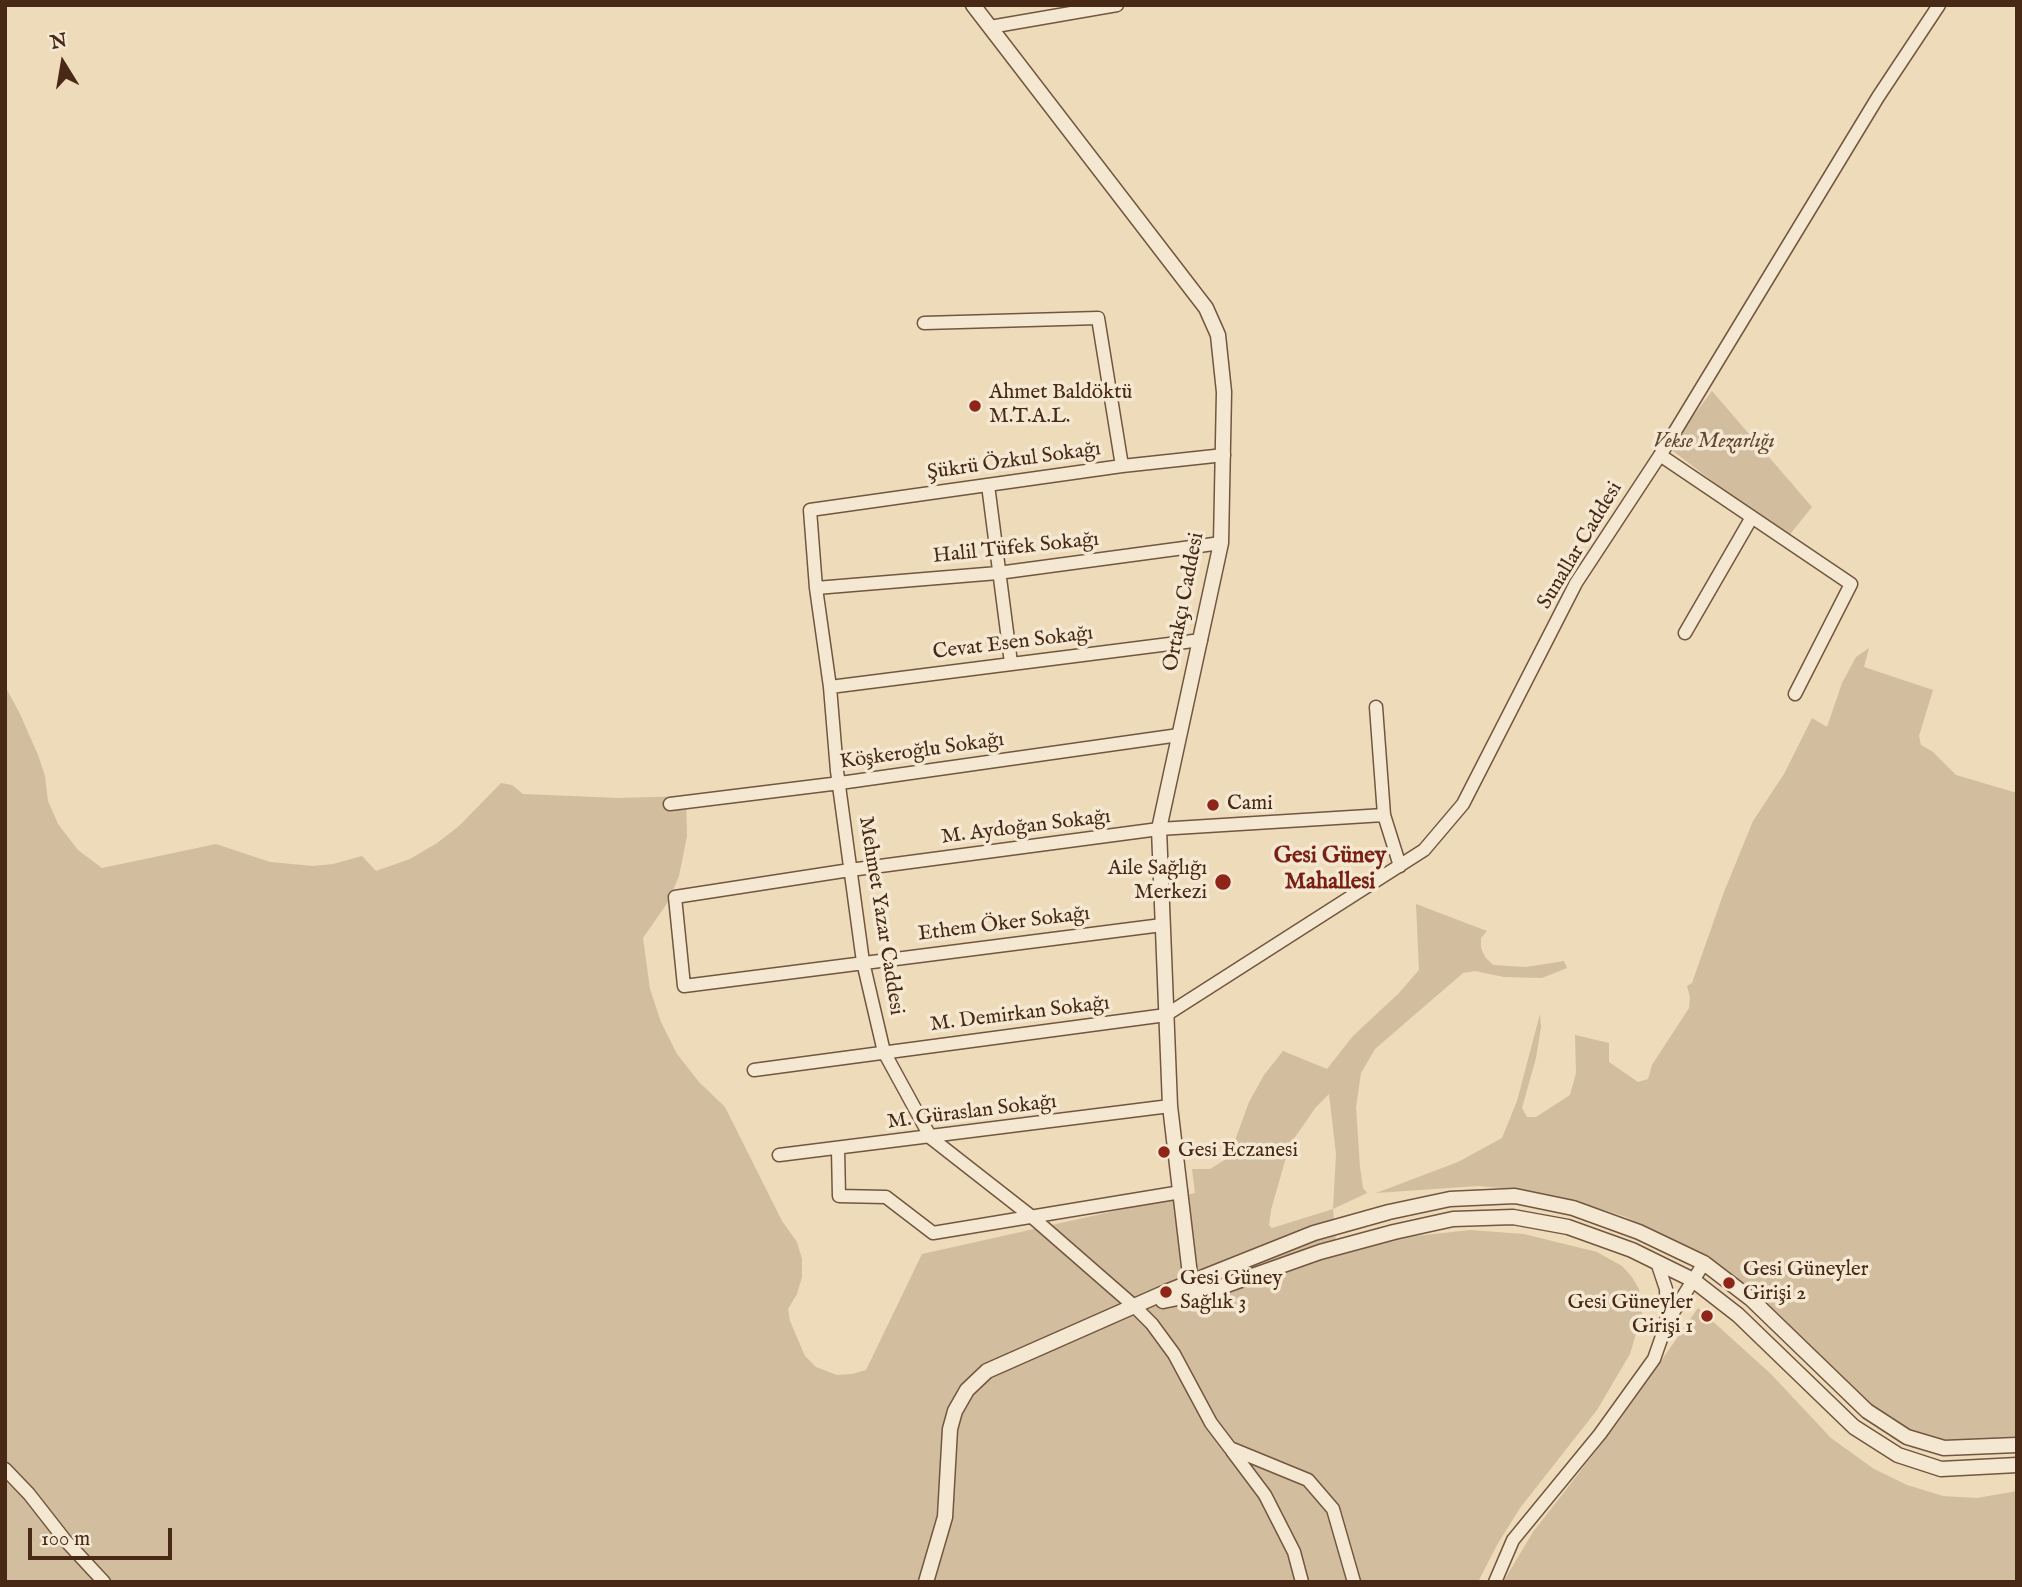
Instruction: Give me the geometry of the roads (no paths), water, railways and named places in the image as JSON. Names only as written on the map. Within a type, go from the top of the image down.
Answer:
[{"type":"street","name":"Ortakçı Caddesi","points":[[973,5],[1206,308],[1218,335],[1224,392],[1221,543],[1159,829],[1170,1106],[1191,1283]]},
{"type":"street","points":[[990,27],[1116,5]]},
{"type":"street","name":"Sunallar Caddesi","points":[[1166,1015],[1424,850],[1464,804],[1576,583],[1660,455],[1878,97],[1939,5]]},
{"type":"street","points":[[924,323],[1098,318],[1122,466]]},
{"type":"street","name":"Şükrü Özkul Sokağı","points":[[810,510],[1122,466],[1224,455]]},
{"type":"street","points":[[1660,455],[1851,584],[1795,694]]},
{"type":"street","points":[[988,485],[1011,663]]},
{"type":"street","name":"Mehmet Yazar Caddesi","points":[[810,510],[816,588],[850,870],[863,962],[884,1052],[931,1138],[1032,1217],[1152,1324],[1174,1354],[1211,1423],[1265,1495],[1294,1552],[1302,1582]]},
{"type":"street","points":[[1685,633],[1752,517]]},
{"type":"street","name":"Halil Tüfek Sokağı","points":[[816,588],[998,573],[1221,543]]},
{"type":"street","name":"Cevat Esen Sokağı","points":[[830,687],[1202,640]]},
{"type":"street","points":[[1376,708],[1384,815],[1400,866]]},
{"type":"street","name":"Köşkeroğlu Sokağı","points":[[670,804],[1178,735]]},
{"type":"street","name":"M. Aydoğan Sokağı","points":[[684,986],[674,897],[850,870],[1159,829],[1384,815]]},
{"type":"street","name":"Ethem Öker Sokağı","points":[[684,986],[1162,925]]},
{"type":"street","name":"M. Demirkan Sokağı","points":[[754,1070],[1166,1015]]},
{"type":"street","name":"M. Güraslan Sokağı","points":[[779,1155],[1170,1106]]},
{"type":"street","points":[[838,1149],[839,1196],[886,1197],[933,1233],[1181,1192]]},
{"type":"street","points":[[926,1582],[946,1517],[950,1429],[955,1411],[967,1390],[987,1371],[1134,1306],[1314,1233],[1389,1212],[1450,1199],[1515,1196],[1584,1212],[1639,1231],[1704,1263],[1751,1299],[1867,1411],[1907,1437],[1944,1448],[2017,1445]]},
{"type":"street","points":[[1134,1306],[1208,1292],[1320,1252],[1394,1232],[1453,1219],[1513,1217],[1568,1227],[1632,1250],[1693,1280],[1738,1315],[1854,1427],[1898,1455],[1941,1469],[2017,1465]]},
{"type":"street","points":[[1657,1262],[1666,1289],[1667,1322]]},
{"type":"street","points":[[1495,1582],[1513,1540],[1600,1434],[1654,1359],[1667,1322],[1704,1263]]},
{"type":"street","points":[[1230,1448],[1308,1480],[1333,1509],[1354,1582]]},
{"type":"street","points":[[5,1469],[104,1582]]},
{"type":"place","name":"Ahmet Baldöktü M.T.A.L.","points":[[975,406]]},
{"type":"place","name":"Cami","points":[[1213,805]]},
{"type":"place","name":"Aile Sağlığı Merkezi","points":[[1223,882]]},
{"type":"place","name":"Gesi Eczanesi","points":[[1164,1152]]},
{"type":"place","name":"Gesi Güneyler Girişi 2","points":[[1729,1283]]},
{"type":"place","name":"Gesi Güney Sağlık 3","points":[[1166,1292]]},
{"type":"place","name":"Gesi Güneyler Girişi 1","points":[[1707,1316]]},
{"type":"district","name":"Gesi Güney Mahallesi","points":[[1330,870]]},
{"type":"park label","name":"Vekse Mezarlığı","points":[[1714,443]]}]
